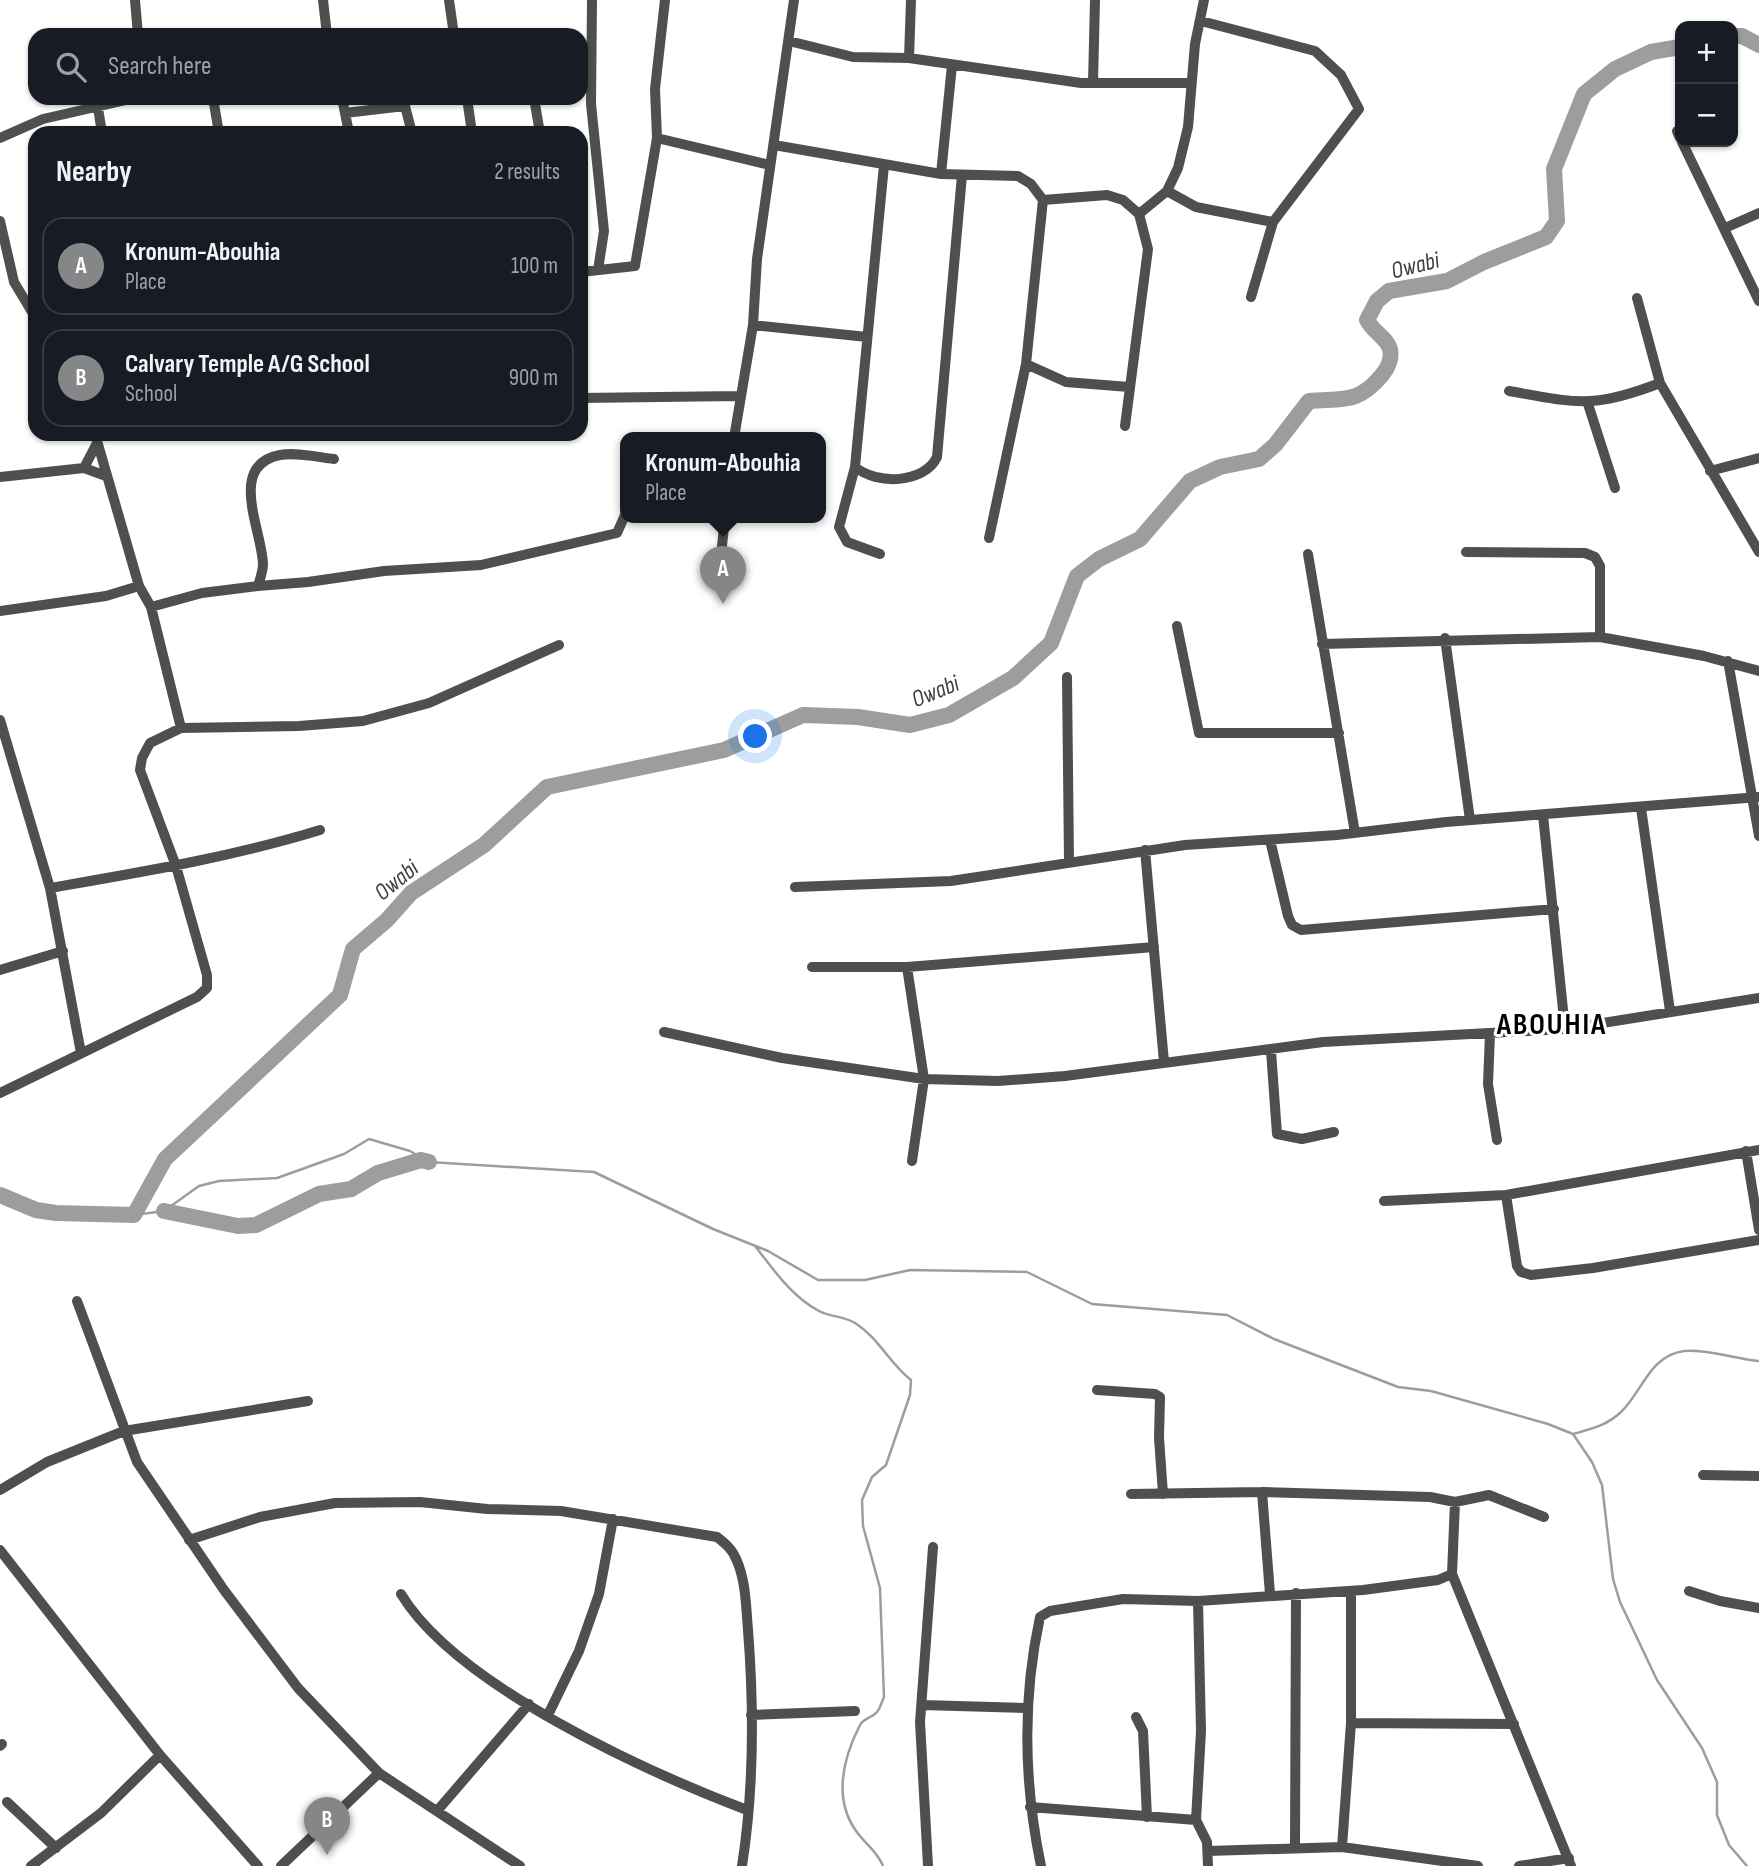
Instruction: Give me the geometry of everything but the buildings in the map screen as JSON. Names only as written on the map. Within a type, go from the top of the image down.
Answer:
[{"type":"street","points":[[135,0],[137,28]]},
{"type":"street","points":[[323,0],[326,28]]},
{"type":"street","points":[[449,0],[453,28]]},
{"type":"street","points":[[592,0],[591,104],[604,231],[598,270]]},
{"type":"street","points":[[588,271],[632,268],[636,263],[657,138],[655,89],[664,0]]},
{"type":"street","points":[[735,432],[738,396],[752,325],[757,259],[794,0]]},
{"type":"street","points":[[909,58],[911,0]]},
{"type":"street","points":[[1093,83],[1095,0]]},
{"type":"street","points":[[1139,214],[1167,191],[1178,168],[1188,127],[1191,83],[1205,0]]},
{"type":"street","points":[[1201,20],[1315,51],[1341,75],[1358,106],[1359,113],[1320,157],[1273,222],[1251,297]]},
{"type":"street","points":[[789,41],[853,57],[909,58],[1093,83],[1191,83]]},
{"type":"street","points":[[941,174],[952,65]]},
{"type":"street","points":[[0,138],[43,119],[109,105]]},
{"type":"street","points":[[214,105],[218,126]]},
{"type":"street","points":[[343,105],[348,126]]},
{"type":"street","points":[[345,113],[390,105]]},
{"type":"street","points":[[407,105],[411,126]]},
{"type":"street","points":[[468,105],[471,126]]},
{"type":"street","points":[[535,105],[539,126]]},
{"type":"street","points":[[98,108],[101,126]]},
{"type":"street","points":[[657,138],[770,165]]},
{"type":"street","points":[[774,145],[941,174],[1018,176],[1031,184],[1043,200],[1026,364],[989,538]]},
{"type":"street","points":[[1685,147],[1759,301]]},
{"type":"street","points":[[880,554],[847,542],[839,530],[855,467],[884,165]]},
{"type":"street","points":[[855,467],[877,476],[905,478],[923,474],[932,468],[937,457],[962,174]]},
{"type":"street","points":[[1167,191],[1196,207],[1273,222]]},
{"type":"street","points":[[1043,200],[1107,195],[1123,200],[1139,214],[1148,249],[1125,426]]},
{"type":"street","points":[[1725,228],[1759,213]]},
{"type":"street","points":[[0,221],[14,282],[28,305]]},
{"type":"street","points":[[1637,298],[1660,383],[1759,552]]},
{"type":"street","points":[[752,325],[867,337]]},
{"type":"street","points":[[1026,364],[1066,382],[1129,387]]},
{"type":"street","points":[[1509,391],[1588,404],[1623,398],[1660,383]]},
{"type":"street","points":[[588,398],[738,396]]},
{"type":"street","points":[[1588,404],[1615,488]]},
{"type":"street","points":[[84,468],[95,441]]},
{"type":"street","points":[[97,441],[139,586],[151,607],[181,728]]},
{"type":"street","points":[[258,586],[263,568],[250,490],[253,473],[264,460],[282,455],[334,458]]},
{"type":"street","points":[[1710,471],[1759,458]]},
{"type":"street","points":[[0,477],[84,468],[106,476]]},
{"type":"street","points":[[151,607],[202,593],[384,571],[481,565],[617,533],[621,523]]},
{"type":"street","points":[[720,564],[724,523]]},
{"type":"street","points":[[1466,552],[1585,553],[1595,557],[1600,566],[1600,637]]},
{"type":"street","points":[[1308,554],[1355,833]]},
{"type":"street","points":[[0,611],[107,596],[139,586]]},
{"type":"street","points":[[1177,626],[1195,720],[1201,735],[1339,733]]},
{"type":"street","points":[[1322,644],[1445,638],[1600,637],[1728,662],[1759,671]]},
{"type":"street","points":[[1445,638],[1471,820]]},
{"type":"street","points":[[0,1093],[81,1053],[93,1050],[197,997],[207,988],[208,975],[176,866],[141,770],[142,758],[150,743],[181,728],[299,726],[363,721],[429,703],[559,645]]},
{"type":"street","points":[[1728,662],[1755,797],[1759,836]]},
{"type":"street","points":[[1067,677],[1069,861]]},
{"type":"street","points":[[0,720],[50,888],[81,1053]]},
{"type":"street","points":[[795,887],[951,881],[1144,850],[1755,797]]},
{"type":"street","points":[[1641,808],[1670,1011]]},
{"type":"street","points":[[1543,815],[1565,1029]]},
{"type":"street","points":[[50,888],[261,848],[320,830]]},
{"type":"street","points":[[1270,840],[1288,916],[1292,925],[1301,930],[1554,909]]},
{"type":"street","points":[[1144,850],[1164,1062]]},
{"type":"street","points":[[812,967],[907,967],[1154,947]]},
{"type":"street","points":[[0,970],[63,951]]},
{"type":"street","points":[[907,967],[924,1079],[912,1161]]},
{"type":"street","points":[[664,1032],[782,1058],[924,1079],[998,1082],[1271,1051],[1322,1042],[1565,1029],[1759,998]]},
{"type":"street","points":[[1490,1034],[1488,1084],[1497,1140]]},
{"type":"street","points":[[1271,1051],[1277,1134],[1301,1139],[1334,1132]]},
{"type":"street","points":[[1384,1201],[1506,1195],[1759,1150]]},
{"type":"street","points":[[1746,1151],[1759,1230]]},
{"type":"street","points":[[1506,1195],[1517,1266],[1521,1272],[1531,1275],[1593,1268],[1759,1240]]},
{"type":"street","points":[[77,1301],[137,1462],[189,1540],[298,1688],[379,1773],[520,1866]]},
{"type":"street","points":[[1097,1390],[1155,1394],[1160,1397],[1159,1438],[1163,1494]]},
{"type":"street","points":[[0,1490],[47,1462],[124,1431],[308,1401]]},
{"type":"street","points":[[1703,1475],[1759,1476]]},
{"type":"street","points":[[1262,1492],[1270,1594]]},
{"type":"street","points":[[1131,1494],[1262,1492],[1430,1497],[1455,1502],[1489,1495],[1544,1517]]},
{"type":"street","points":[[189,1540],[260,1517],[335,1503],[420,1502],[487,1509],[561,1511],[717,1537],[729,1546],[738,1561],[745,1591],[751,1715],[742,1866]]},
{"type":"street","points":[[1455,1502],[1452,1574],[1570,1862],[1519,1866]]},
{"type":"street","points":[[548,1715],[579,1651],[599,1594],[613,1519]]},
{"type":"street","points":[[928,1866],[922,1705],[933,1547]]},
{"type":"street","points":[[0,1550],[160,1755],[258,1866]]},
{"type":"street","points":[[1041,1866],[1030,1807],[1026,1708],[1040,1617],[1050,1611],[1123,1600],[1198,1601],[1270,1594],[1351,1591],[1438,1580],[1452,1574]]},
{"type":"street","points":[[1342,1847],[1351,1723],[1351,1591]]},
{"type":"street","points":[[1689,1591],[1720,1601],[1759,1608]]},
{"type":"street","points":[[1295,1847],[1296,1593]]},
{"type":"street","points":[[401,1594],[411,1610],[455,1653],[529,1704],[674,1782],[747,1810]]},
{"type":"street","points":[[1198,1601],[1201,1731],[1196,1820],[1208,1851],[1208,1866]]},
{"type":"street","points":[[437,1811],[529,1704]]},
{"type":"street","points":[[922,1705],[1026,1708]]},
{"type":"street","points":[[751,1715],[855,1711]]},
{"type":"street","points":[[1136,1717],[1143,1731],[1147,1817]]},
{"type":"street","points":[[1351,1723],[1514,1724]]},
{"type":"street","points":[[31,1866],[101,1813],[160,1755]]},
{"type":"street","points":[[281,1866],[379,1773]]},
{"type":"street","points":[[7,1802],[56,1848]]},
{"type":"street","points":[[1030,1807],[1196,1820]]},
{"type":"street","points":[[1208,1851],[1342,1847],[1478,1866]]},
{"type":"waterway","name":"Owabi","points":[[1738,36],[1759,45]]},
{"type":"waterway","name":"Owabi","points":[[0,1195],[36,1210],[56,1213],[134,1215],[165,1159],[340,995],[353,949],[387,920],[411,893],[484,845],[547,787],[724,750],[803,715],[858,717],[910,725],[949,715],[1013,678],[1051,643],[1077,576],[1099,559],[1140,539],[1190,481],[1220,467],[1259,459],[1275,445],[1309,401],[1350,398],[1365,391],[1382,375],[1390,359],[1390,352],[1386,342],[1367,320],[1377,301],[1389,291],[1447,281],[1484,262],[1546,237],[1557,221],[1554,169],[1584,94],[1615,69],[1651,52],[1675,48]]},
{"type":"waterway","points":[[134,1215],[164,1211],[199,1186],[219,1181],[277,1178],[344,1154],[369,1139],[410,1151],[429,1162],[594,1172],[713,1229],[768,1251],[818,1280],[865,1280],[910,1270],[1027,1272],[1092,1304],[1227,1315],[1274,1339],[1398,1387],[1431,1391],[1548,1424],[1573,1434],[1592,1462],[1602,1485],[1613,1579],[1620,1602],[1657,1680],[1702,1748],[1717,1782],[1717,1815],[1729,1845],[1747,1866]]},
{"type":"waterway","points":[[164,1211],[238,1226],[256,1225],[319,1194],[351,1189],[378,1173],[421,1160],[429,1162]]},
{"type":"waterway","points":[[755,1246],[800,1298],[819,1311],[851,1321],[863,1329],[911,1380],[910,1395],[886,1465],[872,1477],[862,1500],[863,1526],[880,1588],[884,1697],[877,1712],[860,1725],[848,1752],[843,1781],[843,1796],[851,1823],[883,1866]]},
{"type":"waterway","points":[[1573,1434],[1615,1417],[1629,1404],[1654,1367],[1672,1354],[1702,1351],[1759,1361]]},
{"type":"place","name":"Kronum-Abouhia","points":[[723,604]]},
{"type":"place","name":"Calvary Temple A/G School","points":[[327,1855]]},
{"type":"district","name":"ABOUHIA","points":[[1552,1024]]}]
